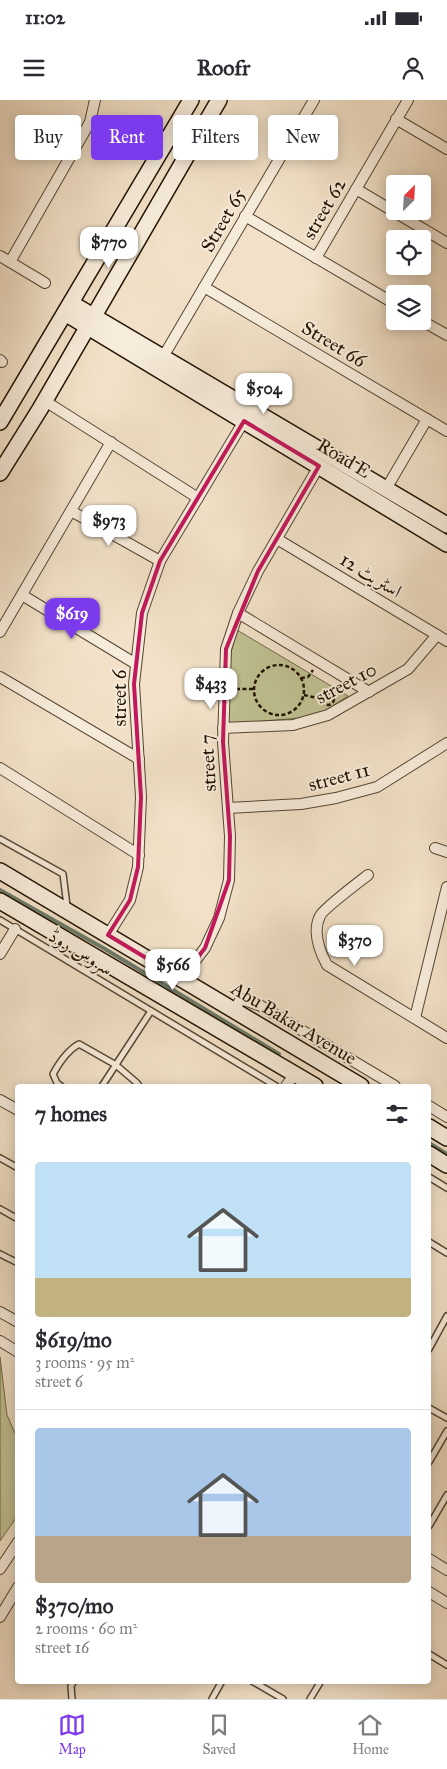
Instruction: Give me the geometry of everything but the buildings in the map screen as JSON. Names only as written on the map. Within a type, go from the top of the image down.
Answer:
[{"type":"main road","points":[[0,422],[190,100]]},
{"type":"main road","points":[[0,473],[45,401],[219,100]]},
{"type":"main road","name":"Road E","points":[[68,308],[244,421],[447,544]]},
{"type":"main road","name":"Road E","points":[[90,321],[163,358],[447,525]]},
{"type":"main road","name":"Abu Bakar Avenue","points":[[0,870],[358,1084]]},
{"type":"main road","points":[[0,901],[290,1080],[307,1084]]},
{"type":"main road","points":[[431,1128],[447,1138]]},
{"type":"main road","points":[[431,1155],[447,1165]]},
{"type":"street","points":[[10,262],[90,122],[95,100]]},
{"type":"street","name":"Street 65","points":[[163,358],[314,100]]},
{"type":"street","name":"street 62","points":[[316,258],[408,100]]},
{"type":"street","points":[[396,119],[447,149]]},
{"type":"street","points":[[356,189],[447,243]]},
{"type":"street","points":[[245,216],[386,299]]},
{"type":"street","points":[[0,256],[45,283]]},
{"type":"street","name":"Street 66","points":[[204,287],[447,431]]},
{"type":"street","points":[[431,326],[447,335]]},
{"type":"street","points":[[45,401],[198,498]]},
{"type":"street","points":[[386,489],[427,419]]},
{"type":"street","name":"street 6","points":[[108,935],[130,900],[138,867],[141,797],[134,684],[142,612],[160,561],[244,421]]},
{"type":"street","points":[[0,632],[111,442]]},
{"type":"street","name":"street 7","points":[[181,979],[205,948],[219,918],[229,880],[230,836],[223,742],[226,649],[238,613],[258,571],[319,466]]},
{"type":"street","points":[[70,511],[160,561]]},
{"type":"street","name":"اسٹریٹ 12","points":[[277,539],[447,641]]},
{"type":"street","points":[[22,595],[136,664]]},
{"type":"street","points":[[238,613],[370,692]]},
{"type":"street","name":"street 10","points":[[223,728],[293,725],[328,716],[408,669],[437,635]]},
{"type":"street","points":[[0,677],[138,759]]},
{"type":"street","name":"street 11","points":[[228,808],[300,804],[336,798],[377,787],[447,743]]},
{"type":"street","points":[[0,768],[139,856]]},
{"type":"street","points":[[435,848],[447,852]]},
{"type":"street","points":[[368,875],[320,916],[316,931],[320,951],[327,965],[447,1038]]},
{"type":"street","points":[[415,1018],[447,887]]},
{"type":"street","points":[[0,954],[15,929]]},
{"type":"street","points":[[234,1010],[241,999],[261,1006],[392,1084]]},
{"type":"street","points":[[0,1100],[15,1108]]},
{"type":"street","points":[[431,1107],[447,1117]]},
{"type":"street","points":[[0,1312],[15,1320]]},
{"type":"street","points":[[0,1341],[15,1350]]},
{"type":"street","points":[[0,1569],[15,1546]]},
{"type":"street","points":[[431,1560],[447,1570]]},
{"type":"street","points":[[0,1617],[15,1592]]},
{"type":"street","points":[[431,1593],[447,1603]]},
{"type":"lane","points":[[0,838],[63,874],[68,911]]},
{"type":"lane","name":"سروس روڈ","points":[[0,920],[273,1084]]},
{"type":"lane","points":[[103,1084],[151,1010]]},
{"type":"lane","points":[[58,1084],[53,1074],[63,1059],[79,1044],[116,1065],[138,1084]]},
{"type":"lane","points":[[0,1158],[15,1166]]},
{"type":"lane","points":[[431,1178],[447,1188]]},
{"type":"lane","points":[[0,1209],[15,1217]]},
{"type":"lane","points":[[431,1243],[447,1253]]},
{"type":"lane","points":[[0,1254],[15,1261]]},
{"type":"lane","points":[[431,1345],[447,1316]]},
{"type":"lane","points":[[431,1409],[447,1418]]},
{"type":"lane","points":[[431,1459],[447,1431]]},
{"type":"lane","points":[[431,1523],[447,1495]]},
{"type":"lane","points":[[431,1655],[447,1665]]},
{"type":"lane","points":[[72,1684],[72,1699]]},
{"type":"lane","points":[[212,1699],[220,1684]]},
{"type":"lane","points":[[257,1684],[283,1699]]},
{"type":"lane","points":[[310,1699],[319,1684]]},
{"type":"path","points":[[281,665],[296,672],[301,678],[303,695],[297,707],[291,712],[275,715],[262,708],[257,702],[254,689],[260,673],[266,668],[281,665]]},
{"type":"path","points":[[225,689],[254,689]]},
{"type":"path","points":[[303,695],[322,699],[328,705],[334,700],[334,696],[329,693],[324,694],[322,699]]},
{"type":"highlighted area","points":[[244,421],[319,466],[258,571],[226,649],[223,742],[230,836],[229,880],[205,948],[181,979],[108,935],[130,900],[138,867],[141,797],[134,684],[142,613],[160,561]]},
{"type":"green space","points":[[237,630],[348,696],[322,713],[300,718],[228,724],[229,660]]},
{"type":"green space","points":[[0,1357],[7,1415],[15,1433],[15,1519],[0,1541]]},
{"type":"waterway","points":[[0,890],[105,949],[279,1054]]},
{"type":"waterway","points":[[431,1144],[447,1154]]}]
